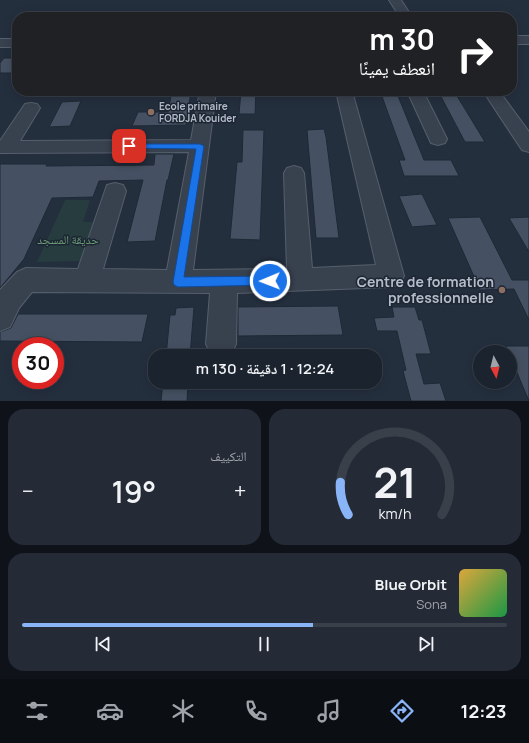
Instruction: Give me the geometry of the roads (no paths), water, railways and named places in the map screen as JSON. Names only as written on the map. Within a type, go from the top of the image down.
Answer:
[{"type":"street","points":[[395,0],[403,12]]},
{"type":"street","points":[[517,40],[529,40]]},
{"type":"street","points":[[0,43],[12,43]]},
{"type":"street","points":[[178,282],[207,96]]},
{"type":"street","points":[[0,318],[9,299],[26,280],[178,282],[300,280],[391,276],[345,96]]},
{"type":"street","points":[[417,96],[438,140]]},
{"type":"street","points":[[494,96],[529,146]]},
{"type":"street","points":[[3,147],[31,108]]},
{"type":"street","points":[[3,147],[200,146]]},
{"type":"street","points":[[294,173],[300,280]]},
{"type":"street","points":[[87,280],[115,191]]},
{"type":"street","points":[[221,344],[224,281]]},
{"type":"place","name":"Ecole primaire FORDJA Kouider","points":[[151,112]]},
{"type":"place","name":"Centre de formation professionnelle","points":[[502,290]]},
{"type":"park label","name":"حديقة المسجد","points":[[68,240]]}]
